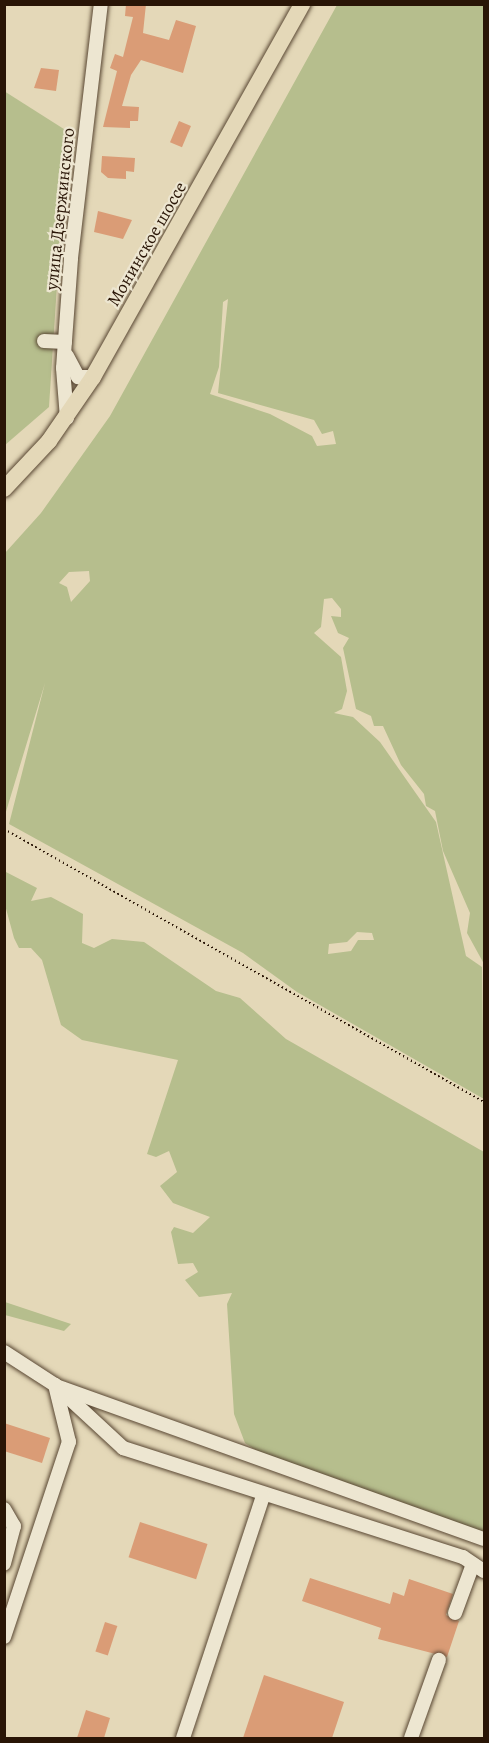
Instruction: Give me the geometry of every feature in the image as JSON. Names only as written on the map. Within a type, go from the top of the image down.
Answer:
[{"type":"main road","name":"Монинское шоссе","points":[[4,489],[67,418],[93,377],[302,4]]},
{"type":"street","name":"улица Дзержинского","points":[[67,418],[65,344],[101,4]]},
{"type":"street","points":[[44,341],[65,344],[72,372],[93,377]]},
{"type":"street","points":[[4,1352],[55,1385],[123,1448],[479,1567],[455,1613]]},
{"type":"street","points":[[55,1385],[484,1539]]},
{"type":"street","points":[[4,1637],[69,1442],[55,1385]]},
{"type":"street","points":[[183,1738],[263,1496]]},
{"type":"street","points":[[4,1509],[14,1526],[4,1564]]},
{"type":"street","points":[[411,1738],[439,1660]]},
{"type":"path","points":[[4,829],[484,1102]]},
{"type":"green space","points":[[337,5],[484,5],[484,964],[467,933],[470,913],[443,851],[435,811],[426,806],[424,794],[401,765],[383,726],[374,726],[371,716],[356,709],[343,648],[349,638],[338,633],[331,616],[341,617],[341,609],[332,598],[324,599],[321,627],[314,633],[341,657],[347,691],[342,709],[334,713],[353,717],[380,742],[436,822],[466,956],[482,967],[484,1099],[297,992],[243,953],[9,824],[45,683],[5,815],[5,553],[41,513],[110,416]],"holes":[[[228,299],[218,393],[314,420],[322,434],[333,431],[336,444],[317,446],[312,436],[270,414],[210,394],[219,367],[223,302]],[[89,571],[90,581],[71,602],[67,587],[59,583],[69,572]],[[357,932],[372,933],[374,940],[358,940],[351,951],[328,954],[329,944],[347,942]]]},
{"type":"green space","points":[[4,91],[67,131],[49,407],[5,445]]},
{"type":"green space","points":[[4,871],[37,888],[31,901],[51,897],[83,914],[82,943],[94,948],[112,939],[144,942],[216,991],[240,998],[286,1039],[484,1152],[484,1539],[281,1467],[245,1443],[234,1414],[227,1304],[232,1293],[199,1297],[185,1280],[198,1272],[193,1263],[178,1264],[171,1232],[174,1227],[193,1233],[210,1217],[173,1203],[160,1186],[177,1172],[169,1151],[156,1157],[147,1154],[178,1060],[82,1040],[61,1025],[42,960],[31,948],[19,948],[14,938],[5,905]]},
{"type":"green space","points":[[5,1302],[71,1324],[64,1331],[5,1315]]},
{"type":"building","points":[[126,4],[146,4],[143,33],[169,40],[176,20],[196,26],[183,73],[141,60],[131,75],[122,106],[139,107],[138,121],[130,121],[130,128],[103,127],[117,71],[110,68],[115,54],[123,57],[133,17],[125,16]]},
{"type":"building","points":[[41,68],[59,70],[56,91],[34,88]]},
{"type":"building","points":[[179,121],[191,126],[182,147],[170,142]]},
{"type":"building","points":[[102,156],[135,158],[134,172],[126,171],[126,179],[108,178],[101,172]]},
{"type":"building","points":[[98,211],[132,220],[123,239],[94,232]]},
{"type":"building","points":[[4,1423],[50,1438],[42,1463],[4,1451]]},
{"type":"building","points":[[140,1522],[208,1544],[196,1579],[129,1557]]},
{"type":"building","points":[[310,1578],[390,1604],[393,1592],[404,1596],[409,1579],[453,1594],[446,1615],[459,1621],[447,1657],[378,1639],[381,1628],[302,1601]]},
{"type":"building","points":[[105,1622],[117,1626],[108,1655],[95,1651]]},
{"type":"building","points":[[264,1675],[344,1702],[332,1738],[243,1738]]},
{"type":"building","points":[[86,1710],[110,1718],[104,1738],[77,1738]]}]
